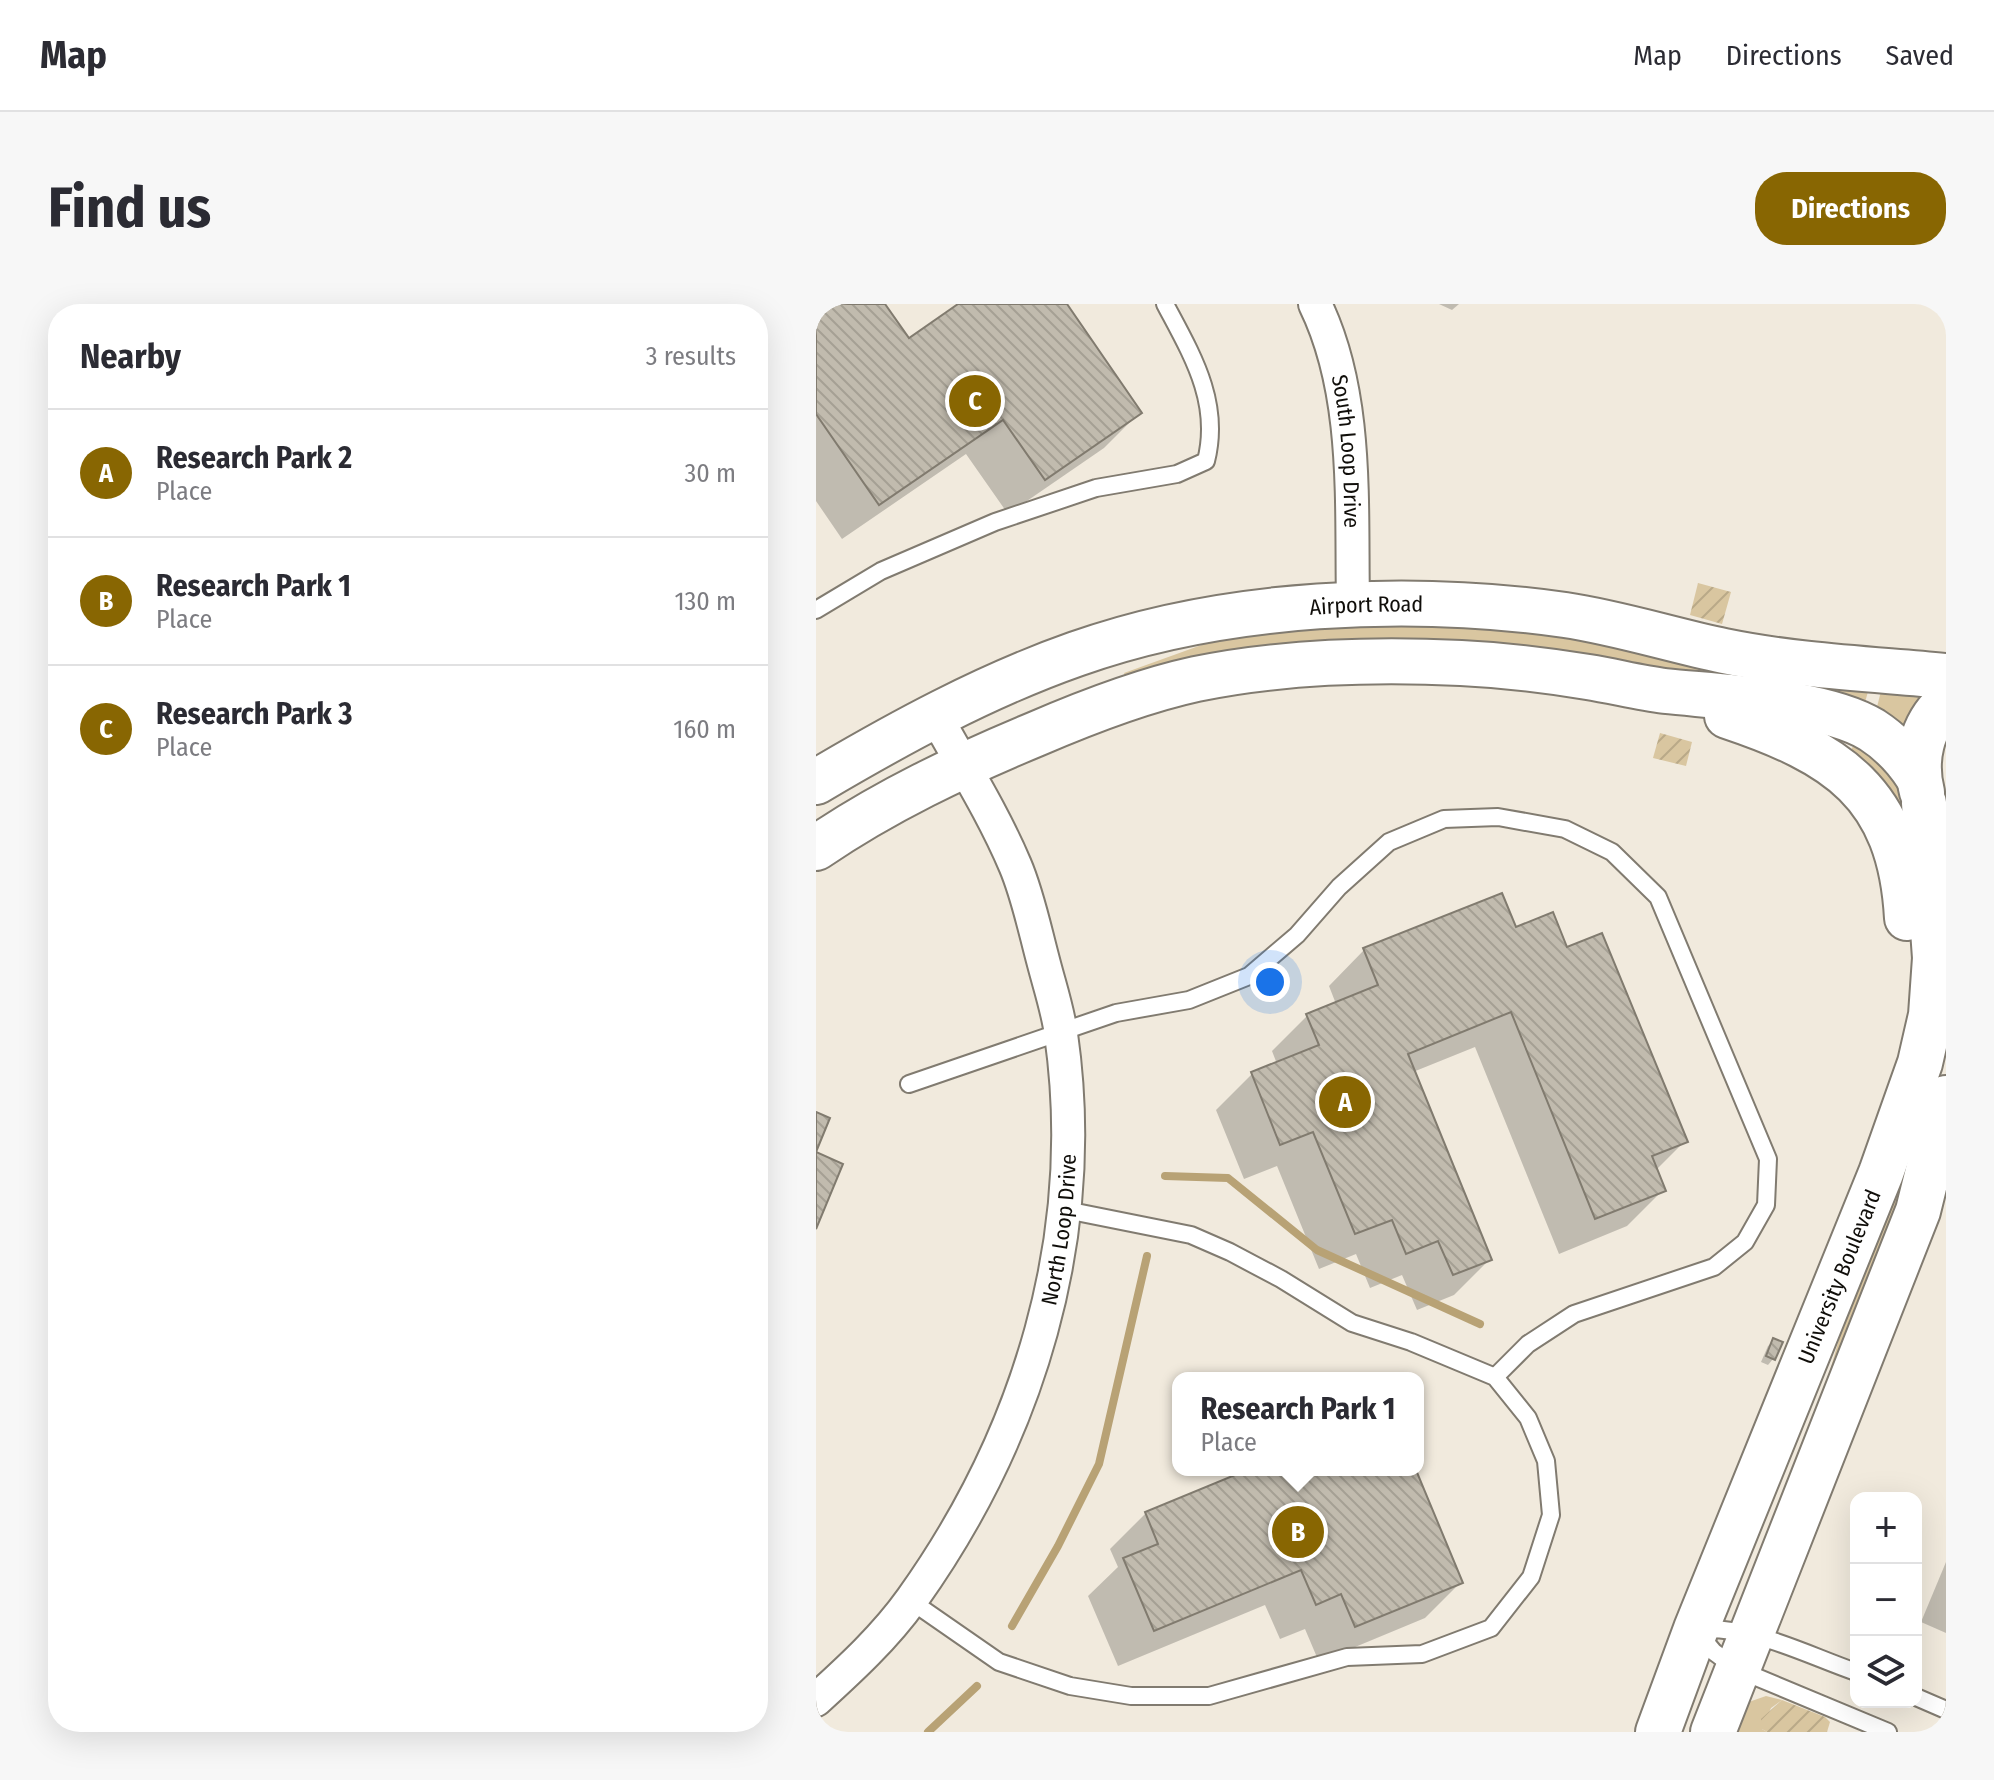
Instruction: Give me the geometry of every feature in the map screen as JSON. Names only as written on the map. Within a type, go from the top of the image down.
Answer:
[{"type":"main road","name":"Airport Road","points":[[816,782],[935,715],[1076,654],[1172,627],[1353,603],[1472,605],[1567,615],[1774,660],[1946,676]]},
{"type":"main road","points":[[816,848],[863,816],[963,764],[1097,708],[1195,679],[1298,665],[1377,661],[1463,663],[1557,672],[1649,689],[1749,700],[1842,717],[1871,730],[1906,759],[1929,805]]},
{"type":"main road","points":[[1649,689],[1770,731],[1813,751],[1858,784],[1877,808],[1898,858],[1905,901],[1909,959],[1903,1112]]},
{"type":"main road","name":"University Boulevard","points":[[1658,1732],[1920,1063],[1931,1015],[1934,927],[1929,805],[1922,742],[1927,727],[1946,703]]},
{"type":"main road","points":[[1713,1732],[1918,1211],[1946,1098]]},
{"type":"street","name":"South Loop Drive","points":[[1315,304],[1342,388],[1349,462],[1353,603]]},
{"type":"street","name":"North Loop Drive","points":[[816,1700],[868,1651],[911,1601],[982,1486],[1013,1420],[1037,1354],[1052,1294],[1066,1210],[1068,1155],[1061,1032],[1015,866],[935,715]]},
{"type":"lane","points":[[816,610],[881,571],[995,522],[1096,488],[1177,474],[1206,461],[1212,437],[1203,378],[1165,304]]},
{"type":"lane","points":[[909,1084],[1116,1013],[1189,1000],[1249,976],[1297,935],[1339,887],[1389,842],[1444,819],[1498,817],[1565,829],[1612,852],[1658,897],[1768,1159],[1766,1205],[1745,1242],[1714,1267],[1574,1314],[1528,1344],[1495,1377]]},
{"type":"lane","points":[[911,1601],[999,1662],[1070,1686],[1131,1696],[1209,1696],[1347,1657],[1422,1654],[1479,1633],[1491,1628],[1531,1577],[1551,1515],[1546,1461],[1528,1418],[1495,1377],[1411,1342],[1352,1323],[1281,1279],[1191,1235],[1066,1210]]},
{"type":"lane","points":[[1696,1629],[1725,1628],[1744,1651],[1888,1732]]},
{"type":"lane","points":[[1696,1629],[1714,1652],[1744,1651],[1850,1671]]},
{"type":"lane","points":[[1922,1700],[1946,1710]]},
{"type":"shaded area","points":[[1698,583],[1731,592],[1722,624],[1690,615]]},
{"type":"shaded area","points":[[1306,623],[1501,625],[1869,688],[1864,706],[1570,657],[1127,682],[1124,673],[1232,634]]},
{"type":"shaded area","points":[[1883,683],[1935,688],[1909,745],[1874,719]]},
{"type":"shaded area","points":[[1660,733],[1692,742],[1686,766],[1653,758]]},
{"type":"shaded area","points":[[1859,737],[1895,769],[1917,829],[1845,759]]},
{"type":"shaded area","points":[[1946,1021],[1892,1236],[1824,1391],[1858,1274]]},
{"type":"shaded area","points":[[1766,1696],[1782,1700],[1771,1708],[1762,1729],[1767,1732],[1730,1732],[1743,1704]]},
{"type":"shaded area","points":[[1782,1700],[1825,1717],[1830,1722],[1827,1732],[1767,1732],[1762,1729],[1761,1719]]},
{"type":"building","points":[[816,304],[885,304],[909,338],[958,304],[1067,304],[1142,413],[1045,480],[1003,420],[879,505],[816,414]]},
{"type":"building","points":[[1502,893],[1516,927],[1553,912],[1567,947],[1602,933],[1688,1142],[1652,1156],[1666,1191],[1595,1219],[1511,1012],[1408,1054],[1492,1260],[1453,1275],[1438,1241],[1406,1254],[1392,1220],[1355,1234],[1313,1132],[1280,1145],[1251,1072],[1319,1045],[1306,1014],[1378,985],[1363,948]]},
{"type":"building","points":[[816,1112],[830,1118],[816,1152]]},
{"type":"building","points":[[816,1152],[843,1164],[816,1229]]},
{"type":"building","points":[[1773,1338],[1783,1342],[1775,1360],[1766,1356]]},
{"type":"building","points":[[1232,1476],[1418,1476],[1463,1583],[1355,1627],[1341,1594],[1316,1605],[1301,1570],[1154,1631],[1123,1558],[1158,1544],[1145,1512]]},
{"type":"waterway","points":[[1165,1176],[1228,1178],[1317,1250],[1480,1324]]},
{"type":"waterway","points":[[1012,1626],[1058,1546],[1099,1464],[1147,1256]]},
{"type":"waterway","points":[[928,1732],[977,1686]]},
{"type":"place","name":"Research Park 3","points":[[975,401]]},
{"type":"place","name":"Research Park 2","points":[[1345,1102]]},
{"type":"place","name":"Research Park 1","points":[[1298,1532]]}]
